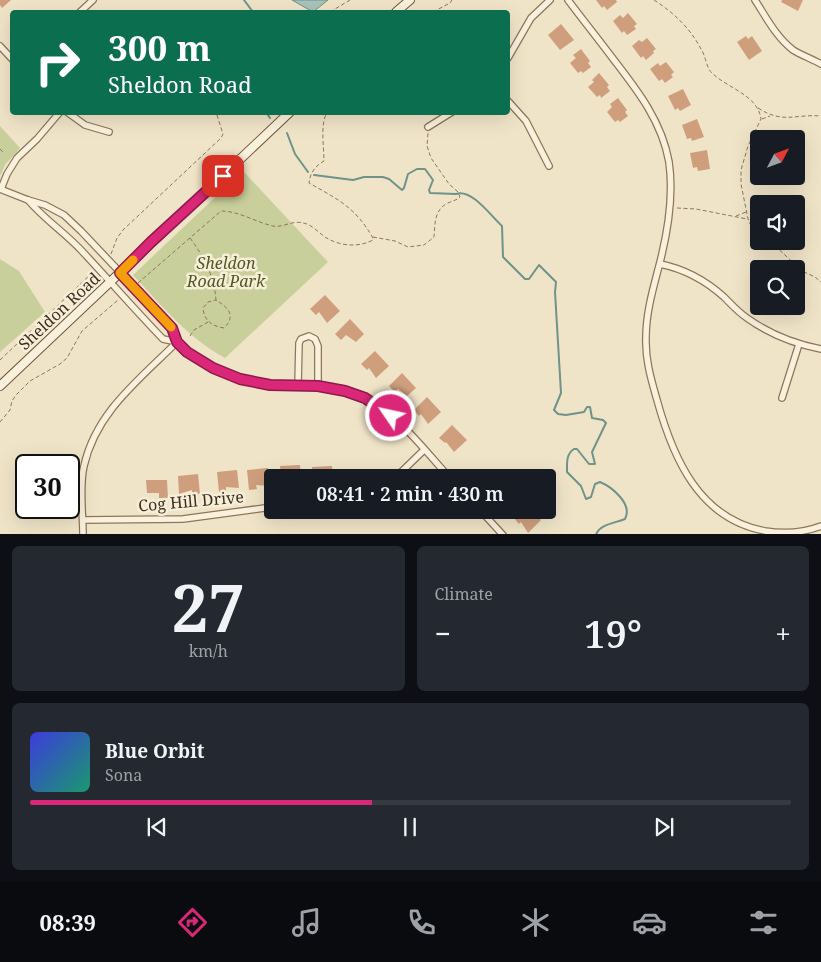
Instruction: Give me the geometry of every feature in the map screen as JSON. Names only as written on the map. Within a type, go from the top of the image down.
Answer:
[{"type":"main road","points":[[398,10],[410,0]]},
{"type":"main road","name":"Sheldon Road","points":[[0,386],[287,115]]},
{"type":"street","points":[[82,10],[93,0]]},
{"type":"street","points":[[510,55],[532,18],[550,0]]},
{"type":"street","points":[[568,0],[642,96],[653,115],[668,160],[671,183],[670,208],[648,317],[646,359],[661,416],[676,453],[698,492],[711,506],[737,523],[775,533],[790,533],[821,526]]},
{"type":"street","points":[[755,0],[784,42],[794,50],[821,64]]},
{"type":"street","points":[[0,46],[10,57]]},
{"type":"street","points":[[510,103],[526,122],[549,166]]},
{"type":"street","points":[[57,115],[37,139],[17,158],[6,174],[0,189],[45,205],[64,215],[172,328],[177,342],[187,352],[204,363],[240,379],[270,385],[318,386],[345,391],[365,398],[398,422],[442,469]]},
{"type":"street","points":[[71,115],[85,125],[109,132]]},
{"type":"street","points":[[428,127],[447,115]]},
{"type":"street","points":[[28,200],[38,212],[59,228],[81,250],[163,339],[177,342]]},
{"type":"street","points":[[660,264],[688,272],[702,279],[745,317],[763,328],[799,344],[821,349]]},
{"type":"street","points":[[298,385],[299,343],[304,337],[309,336],[316,340],[318,346],[318,386]]},
{"type":"street","points":[[83,534],[83,467],[92,438],[109,411],[177,342]]},
{"type":"street","points":[[782,398],[799,344]]},
{"type":"street","points":[[404,469],[424,450]]},
{"type":"street","name":"Cog Hill Drive","points":[[83,520],[183,519],[264,509]]},
{"type":"street","points":[[489,519],[503,534]]},
{"type":"path","points":[[333,10],[350,0]]},
{"type":"path","points":[[437,10],[452,0]]},
{"type":"path","points":[[654,0],[669,10],[690,30],[703,51],[711,72],[770,116]]},
{"type":"path","points":[[750,224],[741,184],[741,170],[748,146],[761,119],[758,107]]},
{"type":"path","points":[[106,259],[112,253],[117,238],[123,230],[221,138],[223,134],[217,115]]},
{"type":"path","points":[[325,115],[324,161],[316,166],[309,183],[344,202],[353,210],[373,237],[394,241],[408,247],[424,244],[434,237],[436,216],[441,208],[460,197],[432,158],[427,146],[428,127]]},
{"type":"path","points":[[761,119],[770,116],[785,118],[821,116]]},
{"type":"path","points":[[0,149],[3,152]]},
{"type":"path","points":[[670,208],[696,210],[748,219]]},
{"type":"path","points":[[134,287],[221,210],[230,211],[275,227],[296,222],[304,223],[326,238],[341,244],[354,245],[366,243],[373,240],[373,237]]},
{"type":"path","points":[[735,217],[746,211]]},
{"type":"path","points":[[189,237],[202,254],[212,274],[216,300],[227,308],[231,315],[230,322],[224,328],[208,322],[204,315],[203,308],[208,302],[216,300]]},
{"type":"path","points":[[780,250],[802,271],[821,282]]},
{"type":"path","points":[[0,360],[97,268]]},
{"type":"path","points":[[0,422],[10,410],[16,395],[30,381],[67,358],[82,331],[123,297]]},
{"type":"path","points":[[190,336],[194,330],[208,322]]},
{"type":"green space","points":[[0,126],[20,148],[5,165],[0,176]]},
{"type":"green space","name":"Sheldon Road Park","points":[[243,171],[328,262],[225,358],[211,350],[187,331],[133,275]]},
{"type":"green space","points":[[0,259],[19,271],[45,312],[0,352]]},
{"type":"water","points":[[292,0],[328,0],[316,10],[310,10]]},
{"type":"building","points":[[0,0],[11,0],[2,8]]},
{"type":"building","points":[[596,0],[616,0],[617,2],[607,10],[604,6],[602,8]]},
{"type":"building","points":[[782,0],[803,0],[798,11],[781,2]]},
{"type":"building","points":[[628,13],[637,24],[634,26],[636,29],[627,35],[624,31],[622,33],[613,21],[620,15],[623,18]]},
{"type":"building","points":[[561,24],[574,40],[560,50],[548,35]]},
{"type":"building","points":[[746,36],[748,39],[752,36],[762,51],[749,60],[737,42]]},
{"type":"building","points":[[647,38],[656,49],[646,60],[643,56],[641,58],[632,46],[639,40],[642,42]]},
{"type":"building","points":[[581,49],[590,61],[588,63],[591,67],[583,73],[581,71],[578,73],[570,63],[576,58],[573,55]]},
{"type":"building","points":[[666,62],[674,72],[671,75],[673,77],[665,83],[662,79],[659,81],[650,69],[658,63],[660,66]]},
{"type":"building","points":[[599,73],[609,85],[607,87],[610,91],[601,98],[600,95],[597,97],[588,87],[594,82],[592,80]]},
{"type":"building","points":[[683,89],[691,105],[680,111],[678,108],[675,110],[668,96]]},
{"type":"building","points":[[618,98],[627,110],[625,112],[628,116],[620,122],[618,120],[615,122],[607,112],[612,107],[610,104]]},
{"type":"building","points":[[697,119],[704,137],[692,141],[691,138],[687,139],[682,125]]},
{"type":"building","points":[[707,150],[710,169],[698,171],[697,167],[693,168],[690,153]]},
{"type":"building","points":[[325,295],[340,311],[327,323],[319,312],[316,315],[310,309]]},
{"type":"building","points":[[350,319],[364,334],[356,342],[346,335],[341,340],[335,334]]},
{"type":"building","points":[[375,351],[389,366],[376,378],[369,368],[367,370],[361,364]]},
{"type":"building","points":[[402,373],[416,388],[407,396],[398,389],[395,392],[389,386]]},
{"type":"building","points":[[427,397],[441,412],[428,424],[421,414],[419,416],[414,410]]},
{"type":"building","points":[[452,425],[467,440],[454,452],[446,442],[439,438]]},
{"type":"building","points":[[300,465],[300,469],[280,469],[280,466]]},
{"type":"building","points":[[332,466],[332,469],[312,469],[312,467]]},
{"type":"building","points":[[268,468],[264,469],[264,486],[256,485],[257,489],[249,490],[247,470]]},
{"type":"building","points":[[237,470],[239,488],[226,487],[226,491],[219,492],[217,472]]},
{"type":"building","points":[[198,474],[200,494],[192,495],[192,490],[179,494],[178,476]]},
{"type":"building","points":[[146,480],[167,480],[168,498],[159,498],[159,493],[147,493]]},
{"type":"building","points":[[515,519],[541,520],[528,533],[521,522],[519,524]]},
{"type":"waterway","points":[[244,0],[252,10]]},
{"type":"waterway","points":[[287,133],[295,154],[308,172]]},
{"type":"waterway","points":[[314,175],[353,180],[364,177],[383,177],[389,179],[402,190],[408,174],[417,169],[425,169],[433,180],[429,190],[430,193],[462,193],[468,195],[481,204],[502,226],[503,257],[525,279],[529,279],[539,265],[556,282],[561,393],[554,410],[558,414],[566,415],[584,412],[587,407],[590,407],[592,418],[603,420],[606,423],[592,452],[595,464],[589,464],[577,449],[574,449],[568,456],[567,472],[581,486],[586,499],[591,497],[595,484],[600,482],[620,497],[624,502],[627,513],[625,519],[604,526],[596,534]]},
{"type":"slow traffic","points":[[133,260],[120,273],[171,327]]},
{"type":"route","points":[[223,176],[120,273],[172,328],[177,342],[187,352],[213,368],[240,379],[270,385],[318,386],[345,391],[365,398],[391,416]]}]
